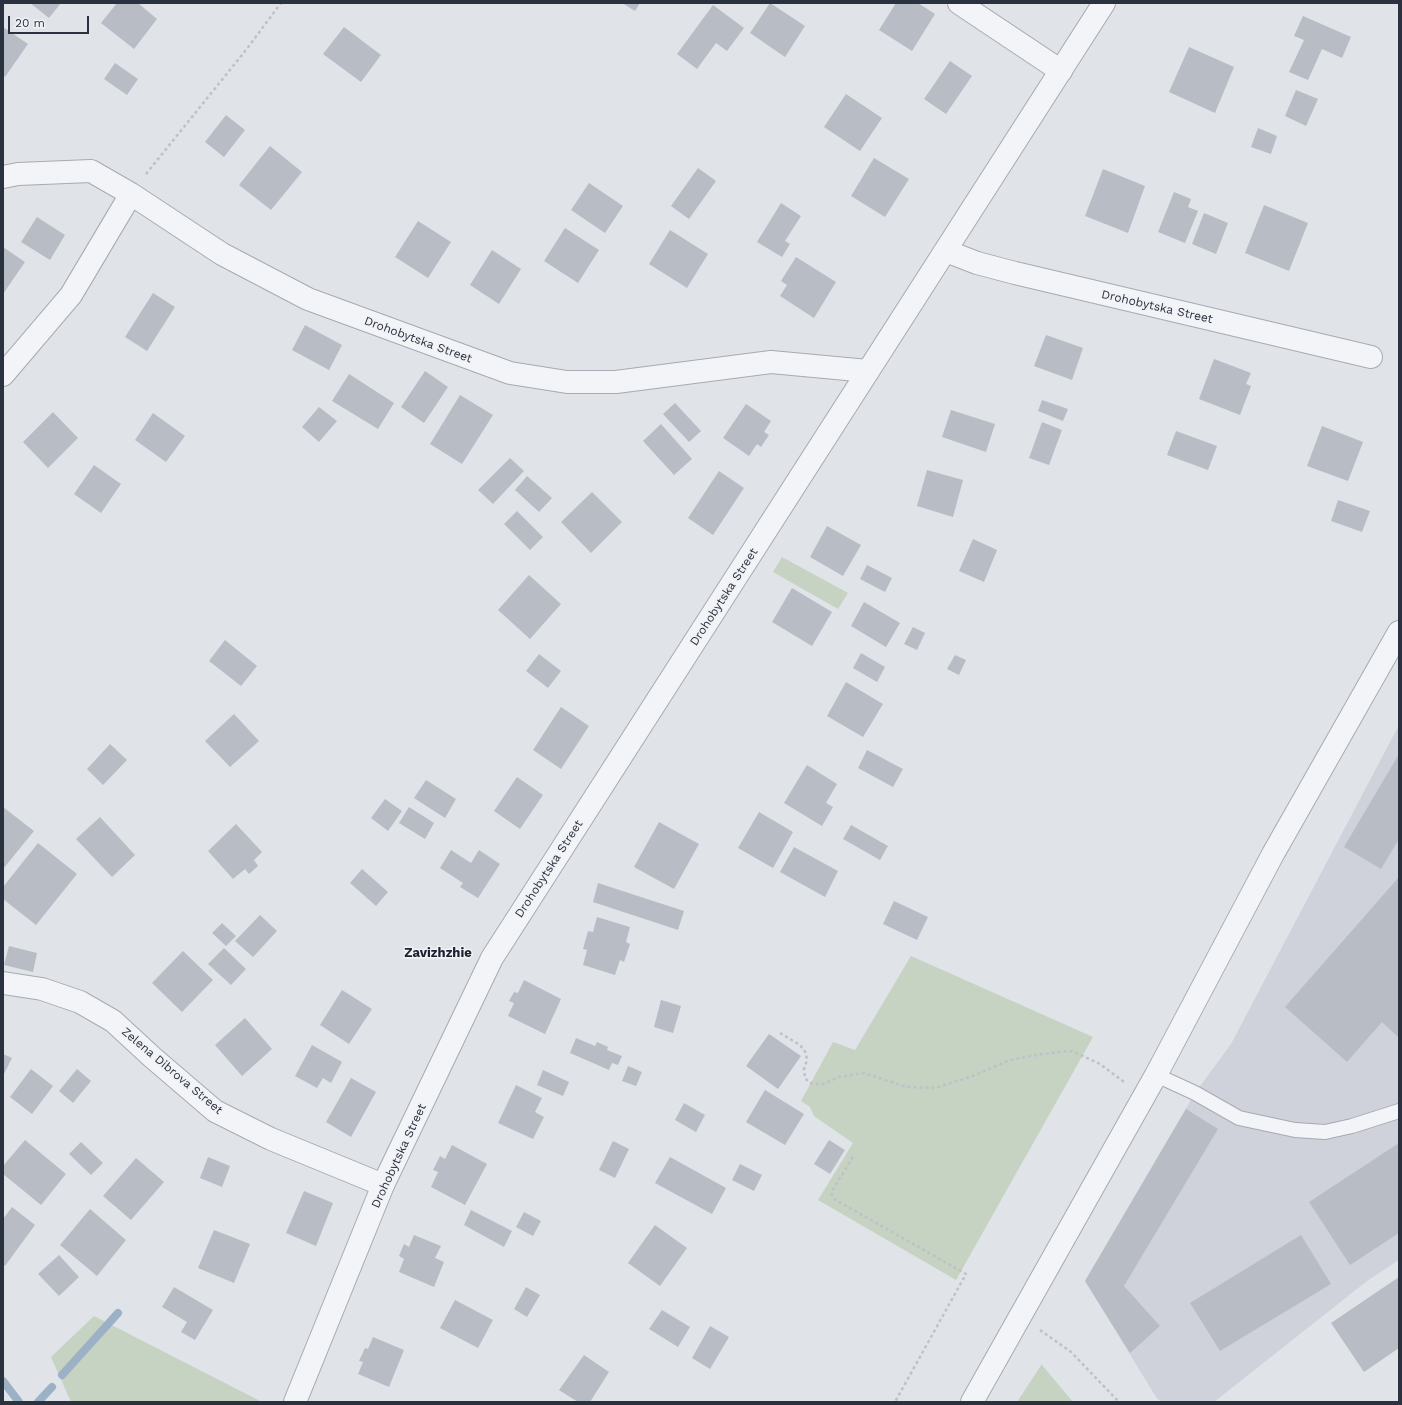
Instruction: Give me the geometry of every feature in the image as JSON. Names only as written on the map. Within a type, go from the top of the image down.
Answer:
[{"type":"street","points":[[959,3],[1061,70]]},
{"type":"street","name":"Drohobytska Street","points":[[295,1402],[383,1186],[492,958],[1104,3]]},
{"type":"street","name":"Drohobytska Street","points":[[3,177],[18,174],[89,171],[131,194],[222,254],[308,299],[510,373],[567,382],[616,382],[771,362],[868,371]]},
{"type":"street","points":[[3,375],[71,295],[131,194]]},
{"type":"street","name":"Drohobytska Street","points":[[946,251],[977,263],[1015,273],[1370,357]]},
{"type":"street","points":[[972,1402],[1019,1316],[1144,1097],[1273,854],[1399,632]]},
{"type":"street","name":"Zelena Dibrova Street","points":[[3,983],[42,989],[80,1002],[113,1021],[215,1111],[271,1139],[383,1186]]},
{"type":"lane","points":[[1156,1075],[1195,1093],[1239,1118],[1295,1130],[1325,1132],[1352,1126],[1399,1111]]},
{"type":"path","points":[[131,194],[241,56],[281,3]]},
{"type":"path","points":[[780,1033],[800,1045],[806,1052],[807,1060],[804,1070],[805,1078],[810,1083],[821,1085],[839,1077],[864,1073],[906,1087],[935,1088],[973,1076],[1010,1060],[1042,1054],[1072,1051],[1100,1064],[1144,1097]]},
{"type":"path","points":[[853,1157],[832,1191],[834,1199],[966,1274],[895,1402]]},
{"type":"path","points":[[1019,1316],[1072,1352],[1119,1402]]},
{"type":"shaded area","points":[[1399,725],[1399,1260],[1367,1281],[1214,1402],[1161,1402],[1156,1397],[1085,1281],[1195,1093],[1231,1044]]},
{"type":"green space","points":[[782,557],[848,593],[838,609],[773,572]]},
{"type":"green space","points":[[911,956],[1093,1037],[956,1280],[818,1200],[853,1143],[814,1116],[810,1107],[801,1101],[833,1042],[855,1050]]},
{"type":"green space","points":[[94,1316],[262,1402],[71,1402],[51,1357]]},
{"type":"green space","points":[[1042,1365],[1073,1402],[1017,1402]]},
{"type":"building","points":[[30,3],[61,3],[49,18]]},
{"type":"building","points":[[117,3],[138,3],[157,19],[134,49],[101,23]]},
{"type":"building","points":[[622,3],[640,3],[635,11]]},
{"type":"building","points":[[770,3],[805,26],[785,57],[750,33]]},
{"type":"building","points":[[896,3],[918,3],[935,14],[912,51],[879,30]]},
{"type":"building","points":[[713,5],[744,28],[727,51],[716,43],[697,69],[677,54]]},
{"type":"building","points":[[1303,16],[1351,37],[1342,58],[1322,49],[1308,80],[1289,72],[1304,40],[1294,36]]},
{"type":"building","points":[[3,27],[28,44],[5,77],[3,75]]},
{"type":"building","points":[[344,27],[381,55],[361,82],[323,54]]},
{"type":"building","points":[[1189,47],[1234,67],[1215,113],[1169,92]]},
{"type":"building","points":[[950,61],[972,76],[946,114],[924,99]]},
{"type":"building","points":[[115,63],[138,79],[127,95],[104,79]]},
{"type":"building","points":[[1296,90],[1318,99],[1306,126],[1285,116]]},
{"type":"building","points":[[846,94],[882,118],[860,151],[824,127]]},
{"type":"building","points":[[226,115],[245,130],[224,157],[205,142]]},
{"type":"building","points":[[1258,128],[1277,136],[1271,154],[1251,147]]},
{"type":"building","points":[[270,146],[302,172],[271,210],[239,185]]},
{"type":"building","points":[[874,158],[909,179],[885,217],[851,196]]},
{"type":"building","points":[[698,168],[716,181],[689,219],[671,206]]},
{"type":"building","points":[[1103,169],[1145,186],[1128,233],[1085,216]]},
{"type":"building","points":[[589,183],[623,206],[605,233],[571,210]]},
{"type":"building","points":[[1174,192],[1191,199],[1188,207],[1198,211],[1185,243],[1158,232]]},
{"type":"building","points":[[781,203],[801,216],[785,241],[790,244],[782,257],[757,242]]},
{"type":"building","points":[[1264,205],[1308,223],[1289,271],[1245,253]]},
{"type":"building","points":[[1204,213],[1228,223],[1216,254],[1192,244]]},
{"type":"building","points":[[37,217],[65,235],[50,260],[21,242]]},
{"type":"building","points":[[418,221],[451,242],[428,278],[395,257]]},
{"type":"building","points":[[565,228],[599,250],[578,283],[544,261]]},
{"type":"building","points":[[670,230],[708,254],[687,288],[649,264]]},
{"type":"building","points":[[3,247],[25,262],[3,294]]},
{"type":"building","points":[[492,250],[521,269],[499,304],[470,285]]},
{"type":"building","points":[[796,257],[836,282],[814,318],[780,296],[787,285],[781,281]]},
{"type":"building","points":[[153,293],[175,307],[147,351],[125,337]]},
{"type":"building","points":[[305,325],[342,345],[329,370],[292,350]]},
{"type":"building","points":[[1046,335],[1083,348],[1072,380],[1034,366]]},
{"type":"building","points":[[1214,359],[1251,373],[1246,384],[1251,386],[1240,415],[1199,399]]},
{"type":"building","points":[[425,371],[448,387],[424,423],[401,407]]},
{"type":"building","points":[[349,374],[394,403],[378,429],[332,401]]},
{"type":"building","points":[[460,395],[493,415],[462,464],[430,444]]},
{"type":"building","points":[[1042,400],[1068,409],[1063,421],[1038,411]]},
{"type":"building","points":[[675,403],[701,431],[689,442],[663,414]]},
{"type":"building","points":[[746,404],[771,421],[764,432],[769,435],[761,447],[757,444],[749,456],[723,438]]},
{"type":"building","points":[[319,407],[337,421],[319,442],[302,427]]},
{"type":"building","points":[[951,410],[995,424],[986,452],[942,437]]},
{"type":"building","points":[[53,412],[78,438],[48,468],[23,442]]},
{"type":"building","points":[[153,413],[185,436],[166,462],[135,440]]},
{"type":"building","points":[[1042,422],[1062,430],[1049,465],[1029,458]]},
{"type":"building","points":[[661,424],[692,459],[674,475],[643,441]]},
{"type":"building","points":[[1322,426],[1363,442],[1348,481],[1307,466]]},
{"type":"building","points":[[1176,431],[1217,446],[1208,470],[1167,455]]},
{"type":"building","points":[[510,458],[524,471],[493,504],[478,490]]},
{"type":"building","points":[[94,465],[121,484],[101,513],[74,494]]},
{"type":"building","points":[[927,470],[963,480],[953,517],[917,506]]},
{"type":"building","points":[[719,471],[744,488],[713,535],[688,518]]},
{"type":"building","points":[[527,476],[552,498],[539,512],[515,490]]},
{"type":"building","points":[[592,492],[622,522],[591,553],[561,522]]},
{"type":"building","points":[[1338,500],[1370,511],[1362,532],[1331,521]]},
{"type":"building","points":[[517,511],[543,537],[530,550],[504,524]]},
{"type":"building","points":[[827,526],[861,545],[843,576],[810,557]]},
{"type":"building","points":[[973,539],[997,550],[984,582],[959,571]]},
{"type":"building","points":[[867,565],[892,578],[885,592],[860,579]]},
{"type":"building","points":[[529,575],[561,604],[530,639],[498,610]]},
{"type":"building","points":[[792,588],[832,612],[812,646],[772,622]]},
{"type":"building","points":[[864,602],[900,623],[886,647],[851,626]]},
{"type":"building","points":[[913,627],[925,633],[917,650],[904,644]]},
{"type":"building","points":[[225,640],[257,666],[241,686],[209,661]]},
{"type":"building","points":[[861,653],[885,667],[877,682],[853,668]]},
{"type":"building","points":[[539,654],[561,671],[548,688],[526,671]]},
{"type":"building","points":[[955,655],[966,660],[959,675],[947,669]]},
{"type":"building","points":[[846,682],[883,704],[863,737],[827,716]]},
{"type":"building","points":[[561,707],[589,726],[561,769],[533,750]]},
{"type":"building","points":[[234,714],[259,741],[230,767],[205,741]]},
{"type":"building","points":[[110,744],[127,760],[103,785],[87,769]]},
{"type":"building","points":[[867,750],[903,769],[893,787],[858,768]]},
{"type":"building","points":[[1399,754],[1399,839],[1381,869],[1344,847]]},
{"type":"building","points":[[807,765],[837,784],[826,803],[833,807],[822,826],[784,803]]},
{"type":"building","points":[[517,777],[543,795],[520,829],[494,811]]},
{"type":"building","points":[[426,780],[456,799],[445,818],[414,798]]},
{"type":"building","points":[[385,799],[402,811],[388,831],[371,818]]},
{"type":"building","points":[[3,807],[34,831],[3,869]]},
{"type":"building","points":[[409,807],[434,823],[425,839],[399,823]]},
{"type":"building","points":[[759,812],[793,832],[773,868],[738,848]]},
{"type":"building","points":[[100,817],[135,855],[112,877],[76,839]]},
{"type":"building","points":[[659,822],[699,844],[674,889],[634,867]]},
{"type":"building","points":[[236,824],[262,852],[254,860],[258,866],[249,874],[245,869],[233,879],[208,851]]},
{"type":"building","points":[[851,825],[888,846],[880,860],[843,839]]},
{"type":"building","points":[[38,843],[77,874],[36,925],[3,899],[3,887]]},
{"type":"building","points":[[794,847],[838,871],[825,897],[780,872]]},
{"type":"building","points":[[451,850],[471,863],[479,850],[500,864],[478,898],[460,887],[463,883],[440,868]]},
{"type":"building","points":[[362,869],[388,892],[376,906],[350,883]]},
{"type":"building","points":[[1399,877],[1399,1036],[1398,1037],[1382,1022],[1347,1062],[1285,1007]]},
{"type":"building","points":[[598,883],[684,911],[678,930],[593,902]]},
{"type":"building","points":[[894,901],[928,917],[917,940],[883,924]]},
{"type":"building","points":[[260,915],[277,931],[253,957],[235,941]]},
{"type":"building","points":[[597,917],[630,927],[626,942],[630,944],[624,962],[620,960],[615,975],[583,965],[587,950],[583,949],[588,931],[593,932]]},
{"type":"building","points":[[222,923],[236,936],[226,946],[212,933]]},
{"type":"building","points":[[9,946],[37,953],[33,972],[4,965]]},
{"type":"building","points":[[224,948],[246,969],[231,985],[208,964]]},
{"type":"building","points":[[183,951],[213,980],[182,1012],[152,983]]},
{"type":"building","points":[[524,980],[561,999],[545,1034],[508,1016],[514,1003],[509,1001],[514,992],[518,993]]},
{"type":"building","points":[[342,990],[372,1009],[349,1044],[320,1025]]},
{"type":"building","points":[[661,1000],[681,1006],[673,1033],[654,1027]]},
{"type":"building","points":[[245,1018],[272,1049],[242,1076],[215,1045]]},
{"type":"building","points":[[769,1034],[801,1056],[778,1089],[746,1066]]},
{"type":"building","points":[[576,1038],[595,1046],[597,1042],[608,1047],[607,1050],[622,1056],[618,1065],[612,1063],[609,1070],[570,1053]]},
{"type":"building","points":[[312,1045],[342,1062],[331,1083],[323,1078],[317,1088],[295,1076]]},
{"type":"building","points":[[3,1054],[12,1058],[3,1076]]},
{"type":"building","points":[[628,1066],[642,1072],[636,1086],[622,1081]]},
{"type":"building","points":[[31,1069],[53,1086],[32,1114],[10,1097]]},
{"type":"building","points":[[77,1069],[91,1081],[73,1103],[59,1091]]},
{"type":"building","points":[[543,1070],[569,1082],[563,1096],[537,1085]]},
{"type":"building","points":[[351,1078],[376,1092],[351,1137],[326,1122]]},
{"type":"building","points":[[516,1085],[542,1098],[535,1112],[544,1117],[533,1139],[498,1123]]},
{"type":"building","points":[[765,1090],[804,1114],[785,1145],[746,1122]]},
{"type":"building","points":[[684,1103],[705,1115],[696,1132],[675,1120]]},
{"type":"building","points":[[1186,1109],[1218,1129],[1124,1286],[1160,1326],[1130,1353],[1085,1281]]},
{"type":"building","points":[[25,1140],[66,1174],[41,1205],[3,1174],[3,1166]]},
{"type":"building","points":[[829,1140],[845,1150],[830,1174],[814,1164]]},
{"type":"building","points":[[613,1141],[629,1149],[615,1178],[599,1170]]},
{"type":"building","points":[[81,1142],[103,1163],[91,1175],[69,1154]]},
{"type":"building","points":[[1399,1143],[1399,1233],[1350,1265],[1309,1202]]},
{"type":"building","points":[[452,1145],[487,1164],[465,1205],[431,1187],[438,1172],[433,1170],[440,1156],[445,1159]]},
{"type":"building","points":[[208,1157],[230,1166],[222,1187],[200,1178]]},
{"type":"building","points":[[670,1157],[726,1188],[712,1214],[655,1183]]},
{"type":"building","points":[[136,1158],[164,1182],[131,1220],[103,1196]]},
{"type":"building","points":[[740,1164],[762,1175],[754,1191],[732,1180]]},
{"type":"building","points":[[304,1191],[333,1203],[316,1246],[286,1233]]},
{"type":"building","points":[[12,1207],[35,1225],[5,1266],[3,1264],[3,1219]]},
{"type":"building","points":[[90,1209],[126,1240],[97,1276],[60,1245]]},
{"type":"building","points":[[471,1210],[512,1231],[504,1247],[464,1225]]},
{"type":"building","points":[[524,1212],[541,1221],[533,1236],[516,1227]]},
{"type":"building","points":[[655,1225],[687,1248],[660,1286],[628,1263]]},
{"type":"building","points":[[214,1230],[250,1244],[234,1283],[198,1268]]},
{"type":"building","points":[[414,1235],[441,1246],[435,1258],[444,1262],[434,1287],[399,1272],[404,1259],[399,1256],[404,1244],[409,1247]]},
{"type":"building","points":[[1301,1235],[1331,1284],[1220,1351],[1190,1303]]},
{"type":"building","points":[[59,1255],[79,1277],[59,1296],[38,1274]]},
{"type":"building","points":[[1399,1277],[1399,1348],[1364,1372],[1331,1323]]},
{"type":"building","points":[[174,1287],[213,1310],[195,1340],[181,1332],[187,1322],[162,1307]]},
{"type":"building","points":[[526,1287],[540,1295],[527,1317],[514,1309]]},
{"type":"building","points":[[455,1300],[493,1320],[478,1348],[440,1328]]},
{"type":"building","points":[[662,1310],[690,1327],[678,1347],[649,1329]]},
{"type":"building","points":[[710,1326],[729,1337],[710,1369],[692,1358]]},
{"type":"building","points":[[373,1337],[404,1350],[389,1387],[358,1374],[363,1362],[359,1361],[365,1348],[368,1349]]},
{"type":"building","points":[[584,1355],[609,1372],[590,1402],[578,1402],[559,1390]]},
{"type":"waterway","points":[[62,1375],[118,1313]]},
{"type":"waterway","points":[[3,1381],[19,1402]]},
{"type":"waterway","points":[[38,1402],[52,1387]]},
{"type":"district","name":"Zavizhzhie","points":[[438,953]]}]
